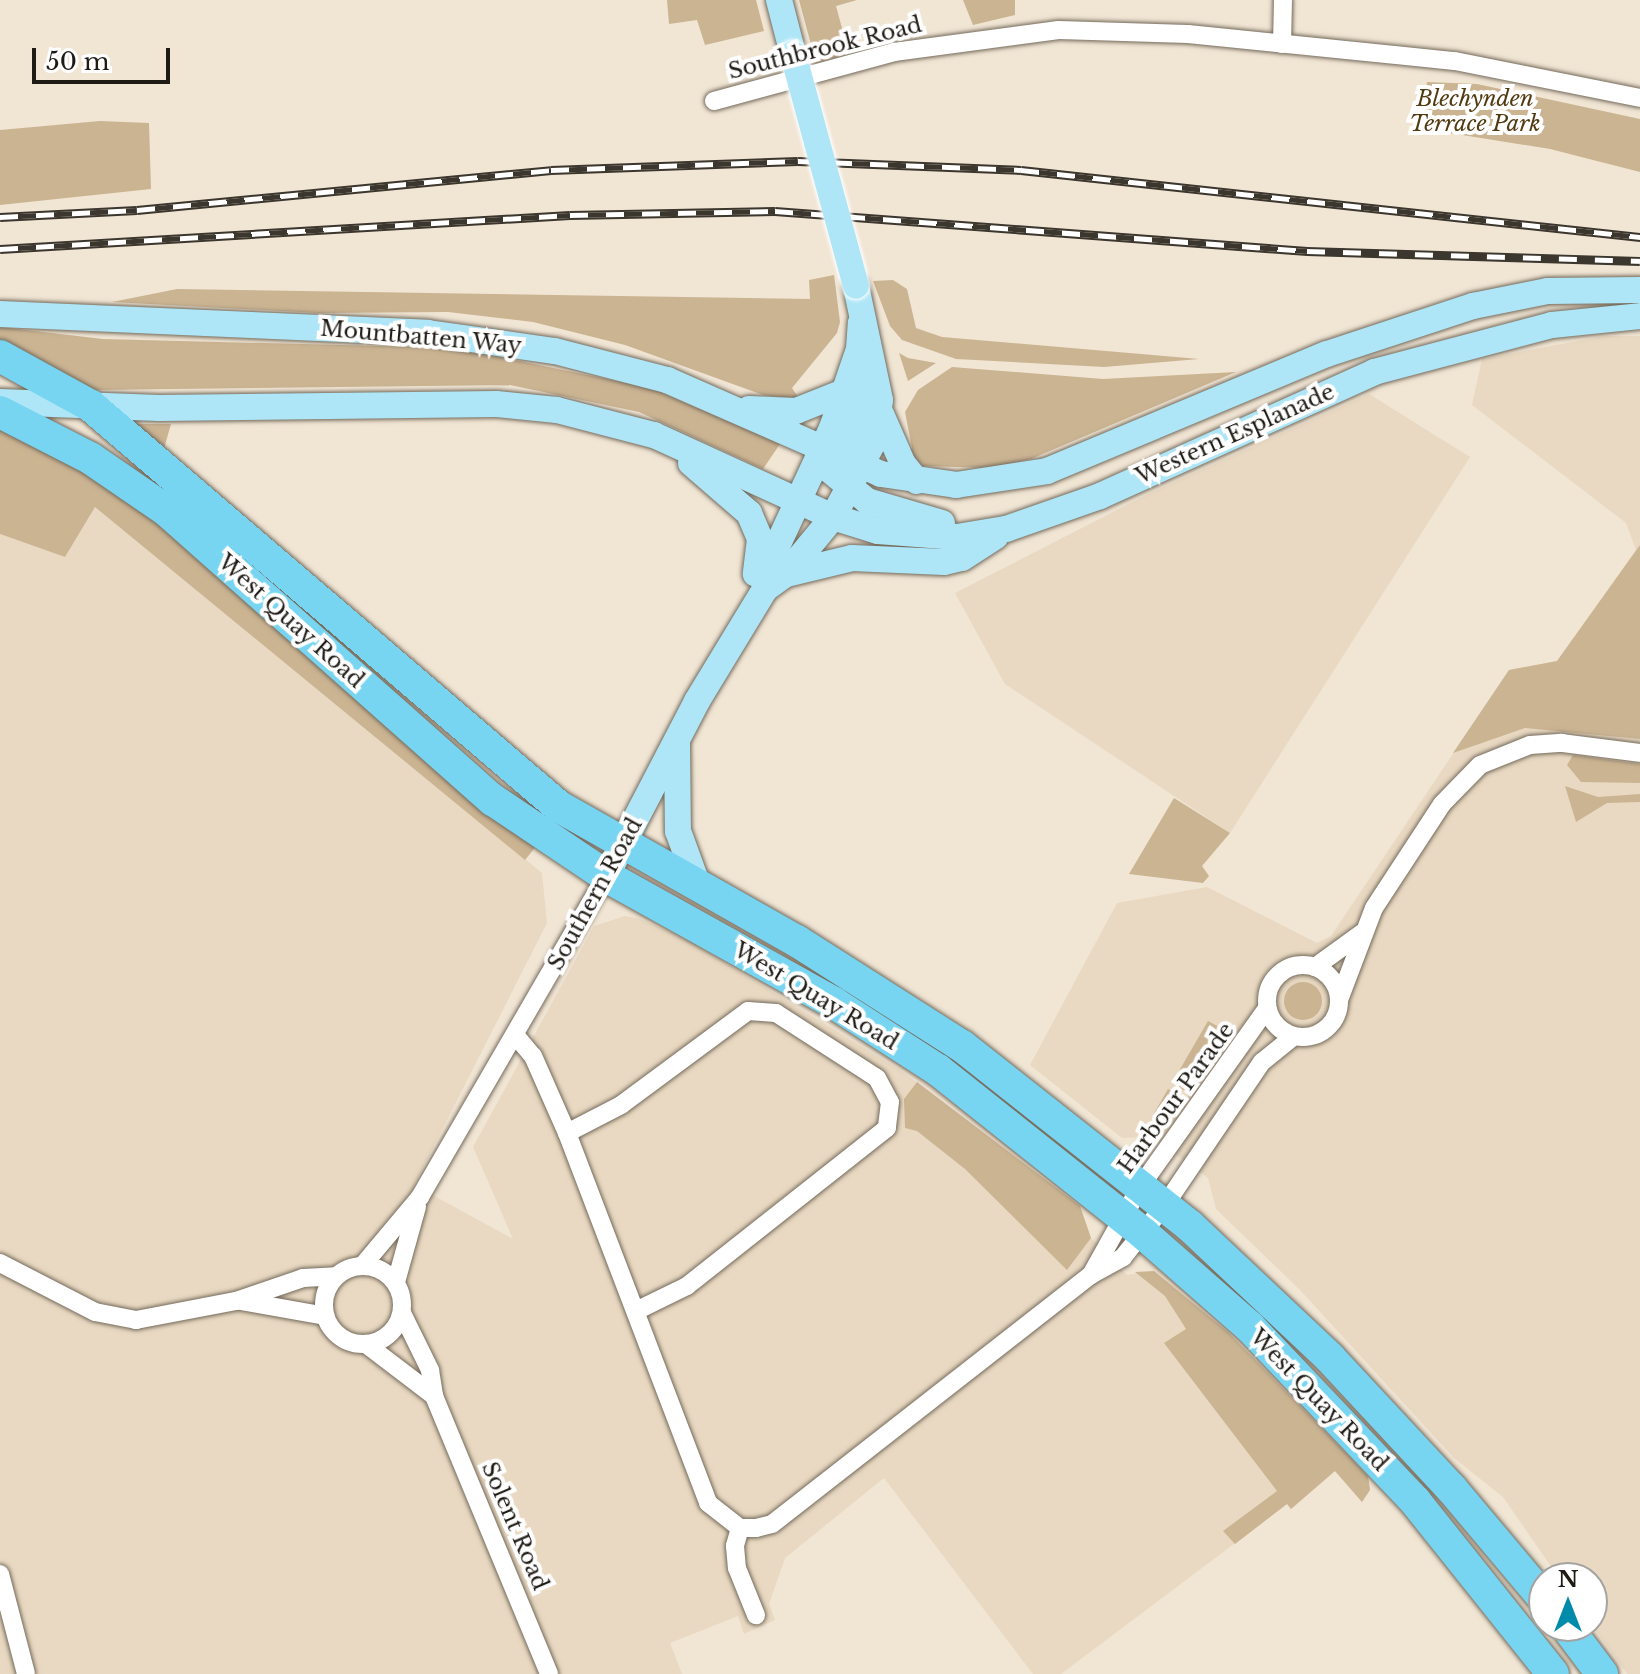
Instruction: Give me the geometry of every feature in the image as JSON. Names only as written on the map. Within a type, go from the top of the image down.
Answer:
[{"type":"highway","name":"West Quay Road","points":[[0,356],[91,406],[478,742],[558,806],[623,847],[797,941],[962,1046],[1152,1196],[1285,1311],[1451,1488],[1528,1580]]},
{"type":"highway","name":"West Quay Road","points":[[0,412],[90,458],[167,511],[436,754],[606,876],[834,1003],[938,1070],[1133,1226],[1250,1327],[1415,1501],[1553,1674]]},
{"type":"highway","points":[[1578,1642],[1602,1674]]},
{"type":"main road","points":[[779,0],[856,286],[881,414],[903,464],[917,481]]},
{"type":"main road","name":"Western Esplanade","points":[[917,481],[985,484],[1047,471],[1327,354],[1473,306],[1548,291],[1640,290]]},
{"type":"main road","name":"Mountbatten Way","points":[[0,314],[493,340],[612,363],[738,408],[842,468],[917,481]]},
{"type":"main road","name":"Western Esplanade","points":[[801,503],[878,531],[929,537],[1006,529],[1100,496],[1374,372],[1552,325],[1640,316]]},
{"type":"main road","points":[[842,468],[846,391],[859,349],[861,323]]},
{"type":"main road","points":[[842,468],[874,376]]},
{"type":"main road","points":[[738,408],[796,411],[846,391]]},
{"type":"main road","points":[[0,402],[91,406],[496,404],[557,410],[654,435],[801,503]]},
{"type":"main road","points":[[842,468],[881,414]]},
{"type":"main road","points":[[654,435],[723,486],[749,513],[760,539],[767,591],[852,558],[944,562],[962,558],[1006,529]]},
{"type":"main road","points":[[842,468],[907,517],[1006,529]]},
{"type":"main road","name":"Southern Road","points":[[767,591],[773,555],[801,503],[842,468]]},
{"type":"main road","name":"Southern Road","points":[[606,876],[677,742],[767,591],[833,517],[842,468]]},
{"type":"main road","points":[[677,742],[678,831],[698,886]]},
{"type":"street","points":[[1282,44],[1283,0]]},
{"type":"street","name":"Southbrook Road","points":[[714,101],[894,52],[1014,33],[1138,31],[1479,64],[1640,98]]},
{"type":"street","points":[[1339,1000],[1332,980],[1315,967],[1301,965],[1280,973],[1268,990],[1267,1008],[1276,1026],[1294,1036],[1324,1030],[1336,1015],[1362,933],[1442,804],[1480,765],[1530,745],[1562,743],[1640,753]]},
{"type":"street","name":"Southern Road","points":[[363,1265],[420,1197],[606,876]]},
{"type":"street","points":[[1315,967],[1362,933]]},
{"type":"street","name":"Harbour Parade","points":[[1133,1226],[1267,1008]]},
{"type":"street","points":[[567,1133],[621,1105],[748,1011],[776,1013],[877,1078],[890,1102],[887,1128],[687,1286],[638,1310]]},
{"type":"street","points":[[516,1036],[533,1056],[567,1133],[638,1310],[708,1503],[740,1528],[772,1524],[1091,1275],[1123,1257],[1133,1226]]},
{"type":"street","name":"Harbour Parade","points":[[1133,1226],[1152,1196],[1262,1062],[1294,1036]]},
{"type":"street","name":"Southern Road","points":[[396,1282],[420,1197]]},
{"type":"street","points":[[1091,1275],[1133,1226]]},
{"type":"street","points":[[0,1263],[95,1312],[118,1318],[159,1317],[236,1301],[282,1283],[336,1276],[363,1265],[396,1282],[402,1313],[389,1335],[366,1344]]},
{"type":"street","points":[[336,1276],[325,1294],[325,1316],[340,1337],[366,1344],[434,1396]]},
{"type":"street","points":[[236,1301],[325,1316]]},
{"type":"street","name":"Solent Road","points":[[402,1313],[430,1370],[434,1396],[549,1674]]},
{"type":"street","points":[[740,1528],[735,1546],[737,1568],[756,1615]]},
{"type":"street","points":[[0,1574],[23,1670]]},
{"type":"shaded area","points":[[1604,336],[1640,336],[1640,1674],[1627,1674],[1604,1642],[1608,1642],[1608,1562],[1548,1562],[1503,1497],[1454,1458],[1300,1290],[1216,1209],[1208,1178],[1152,1137],[1122,1138],[1030,1065],[1117,903],[1207,887],[1317,943],[1331,936],[1509,670],[1557,661],[1636,550],[1626,523],[1472,405],[1482,359]]},
{"type":"shaded area","points":[[1369,394],[1470,457],[1230,833],[1005,684],[955,593],[1148,494]]},
{"type":"shaded area","points":[[95,506],[542,873],[547,923],[414,1185],[513,1239],[473,1147],[594,926],[625,916],[640,919],[686,939],[900,1070],[1080,1206],[1091,1238],[1127,1275],[1154,1271],[1228,1332],[1286,1389],[1368,1476],[1370,1490],[1362,1502],[1335,1471],[1291,1509],[1287,1504],[1061,1674],[1033,1674],[884,1478],[785,1558],[769,1604],[775,1620],[744,1634],[738,1616],[670,1643],[682,1674],[0,1674],[0,534],[65,557]]},
{"type":"green space","points":[[667,0],[756,0],[764,31],[705,45],[697,20],[669,24]]},
{"type":"green space","points":[[799,0],[857,0],[836,6],[849,54],[816,63]]},
{"type":"green space","points":[[963,0],[1015,0],[1015,15],[973,25]]},
{"type":"green space","name":"Blechynden Terrace Park","points":[[1427,82],[1477,84],[1640,119],[1640,172],[1550,149],[1431,130],[1424,115]]},
{"type":"green space","points":[[100,121],[149,123],[151,189],[0,205],[0,130]]},
{"type":"green space","points":[[834,275],[840,322],[837,333],[792,388],[798,397],[789,398],[763,395],[625,345],[533,322],[448,312],[319,313],[112,302],[177,289],[810,299],[809,280]]},
{"type":"green space","points":[[893,280],[907,289],[916,328],[942,337],[1199,359],[1104,367],[956,359],[902,340],[890,326],[873,281]]},
{"type":"green space","points":[[0,327],[103,339],[456,348],[651,388],[780,444],[763,469],[639,412],[510,385],[93,390],[0,343]]},
{"type":"green space","points":[[899,353],[908,358],[936,363],[908,381]]},
{"type":"green space","points":[[952,367],[1103,379],[1236,372],[1031,459],[989,468],[923,466],[906,452],[912,448],[905,412],[918,390]]},
{"type":"green space","points":[[130,424],[171,424],[163,452]]},
{"type":"green space","points":[[0,427],[106,483],[202,554],[538,844],[525,860],[95,507],[65,557],[0,534]]},
{"type":"green space","points":[[1640,545],[1640,739],[1525,728],[1453,753],[1509,670],[1557,661]]},
{"type":"green space","points":[[1573,755],[1640,764],[1640,783],[1581,782],[1567,765]]},
{"type":"green space","points":[[1565,786],[1598,797],[1640,794],[1640,802],[1607,803],[1576,822]]},
{"type":"green space","points":[[1174,798],[1230,833],[1202,866],[1209,876],[1203,883],[1129,874]]},
{"type":"green space","points":[[1303,982],[1316,988],[1322,1001],[1316,1014],[1303,1020],[1290,1014],[1284,1001],[1290,988]]},
{"type":"green space","points":[[1208,1021],[1232,1034],[1189,1093],[1172,1083]]},
{"type":"green space","points":[[917,1082],[1080,1206],[1091,1238],[1067,1270],[965,1169],[917,1131],[905,1128],[904,1099]]},
{"type":"green space","points":[[1168,1089],[1186,1098],[1167,1124],[1153,1115]]},
{"type":"green space","points":[[1154,1271],[1228,1332],[1368,1476],[1370,1490],[1362,1502],[1335,1471],[1291,1509],[1287,1504],[1235,1544],[1223,1531],[1277,1491],[1164,1343],[1186,1329],[1165,1296],[1135,1272]]},
{"type":"railway","points":[[0,217],[137,210],[551,170],[798,161],[1021,170],[1640,237]]},
{"type":"railway","points":[[0,249],[570,215],[775,211],[1307,251],[1640,261]]}]
